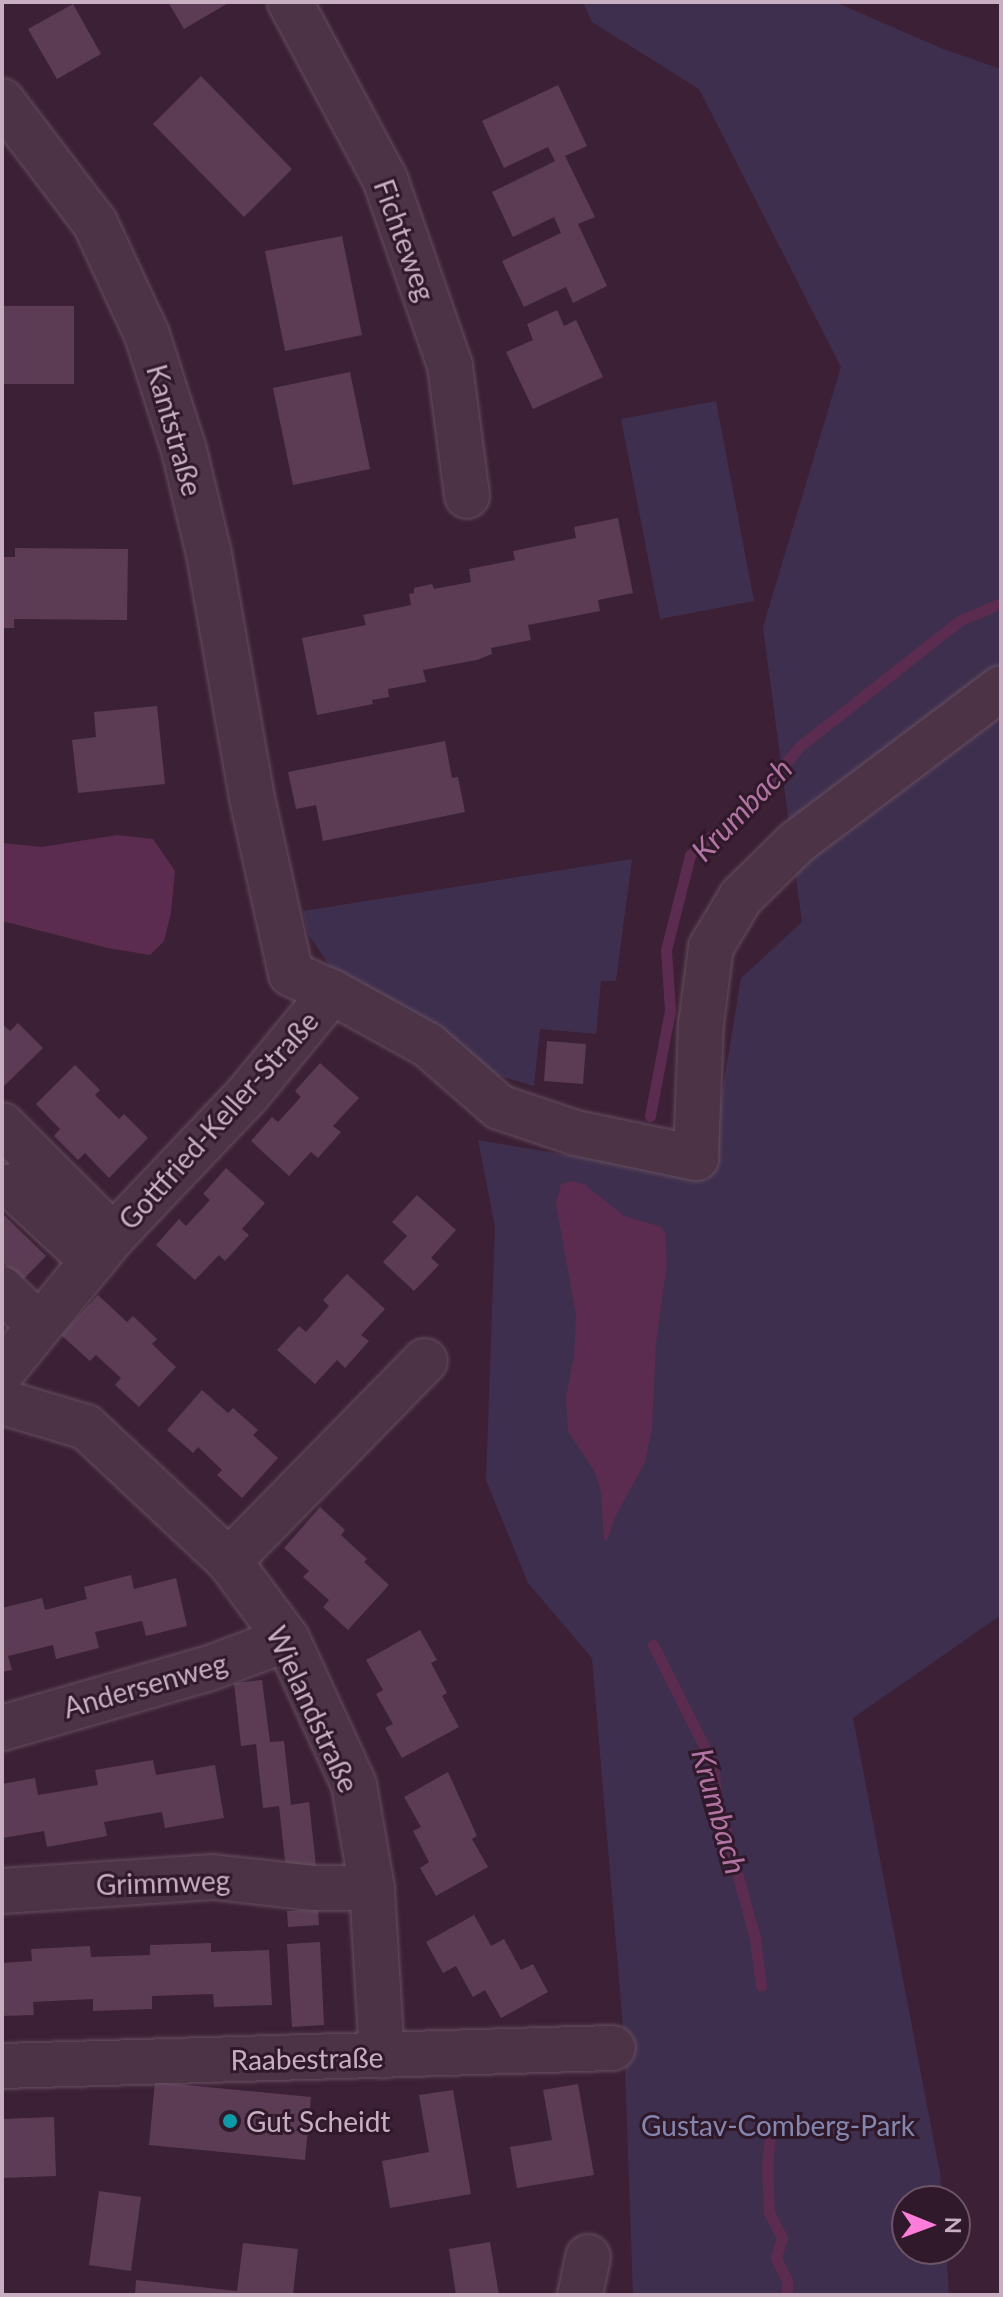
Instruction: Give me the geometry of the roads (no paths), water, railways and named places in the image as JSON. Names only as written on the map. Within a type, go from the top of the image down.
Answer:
[{"type":"street","name":"Fichteweg","points":[[290,2],[385,179],[450,366],[467,496]]},
{"type":"street","name":"Kantstraße","points":[[2,101],[95,223],[147,335],[184,450],[209,554],[252,798]]},
{"type":"street","points":[[332,992],[428,1045],[499,1107],[576,1133],[696,1158],[701,1024],[711,947],[741,897],[797,842],[1001,688]]},
{"type":"street","name":"Gottfried-Keller-Straße","points":[[2,1372],[103,1248],[247,1095],[332,992],[291,974],[252,798]]},
{"type":"street","name":"Gottfried-Keller-Straße","points":[[2,1125],[103,1248]]},
{"type":"street","points":[[12,1186],[103,1248]]},
{"type":"street","points":[[2,1289],[39,1326]]},
{"type":"street","points":[[229,1561],[425,1361]]},
{"type":"street","name":"Wielandstraße","points":[[2,1402],[86,1427],[229,1561],[287,1639],[354,1785],[372,1888],[382,2056]]},
{"type":"street","name":"Andersenweg","points":[[2,1728],[210,1668],[287,1639]]},
{"type":"street","name":"Grimmweg","points":[[2,1891],[213,1877],[314,1888],[372,1888]]},
{"type":"street","name":"Raabestraße","points":[[2,2066],[613,2048]]},
{"type":"waterway","name":"Krumbach","points":[[650,1116],[670,1010],[666,950],[690,855],[765,788],[799,747],[959,621],[1001,603]]},
{"type":"waterway","name":"Krumbach","points":[[653,1645],[713,1764],[716,1796],[755,1939],[761,1986]]},
{"type":"waterway","name":"Krumbach","points":[[771,2127],[767,2166],[769,2213],[782,2237],[776,2258],[787,2281],[787,2295]]},
{"type":"place","name":"Gut Scheidt","points":[[230,2121]]},
{"type":"park label","name":"Gustav-Comberg-Park","points":[[778,2125]]}]
